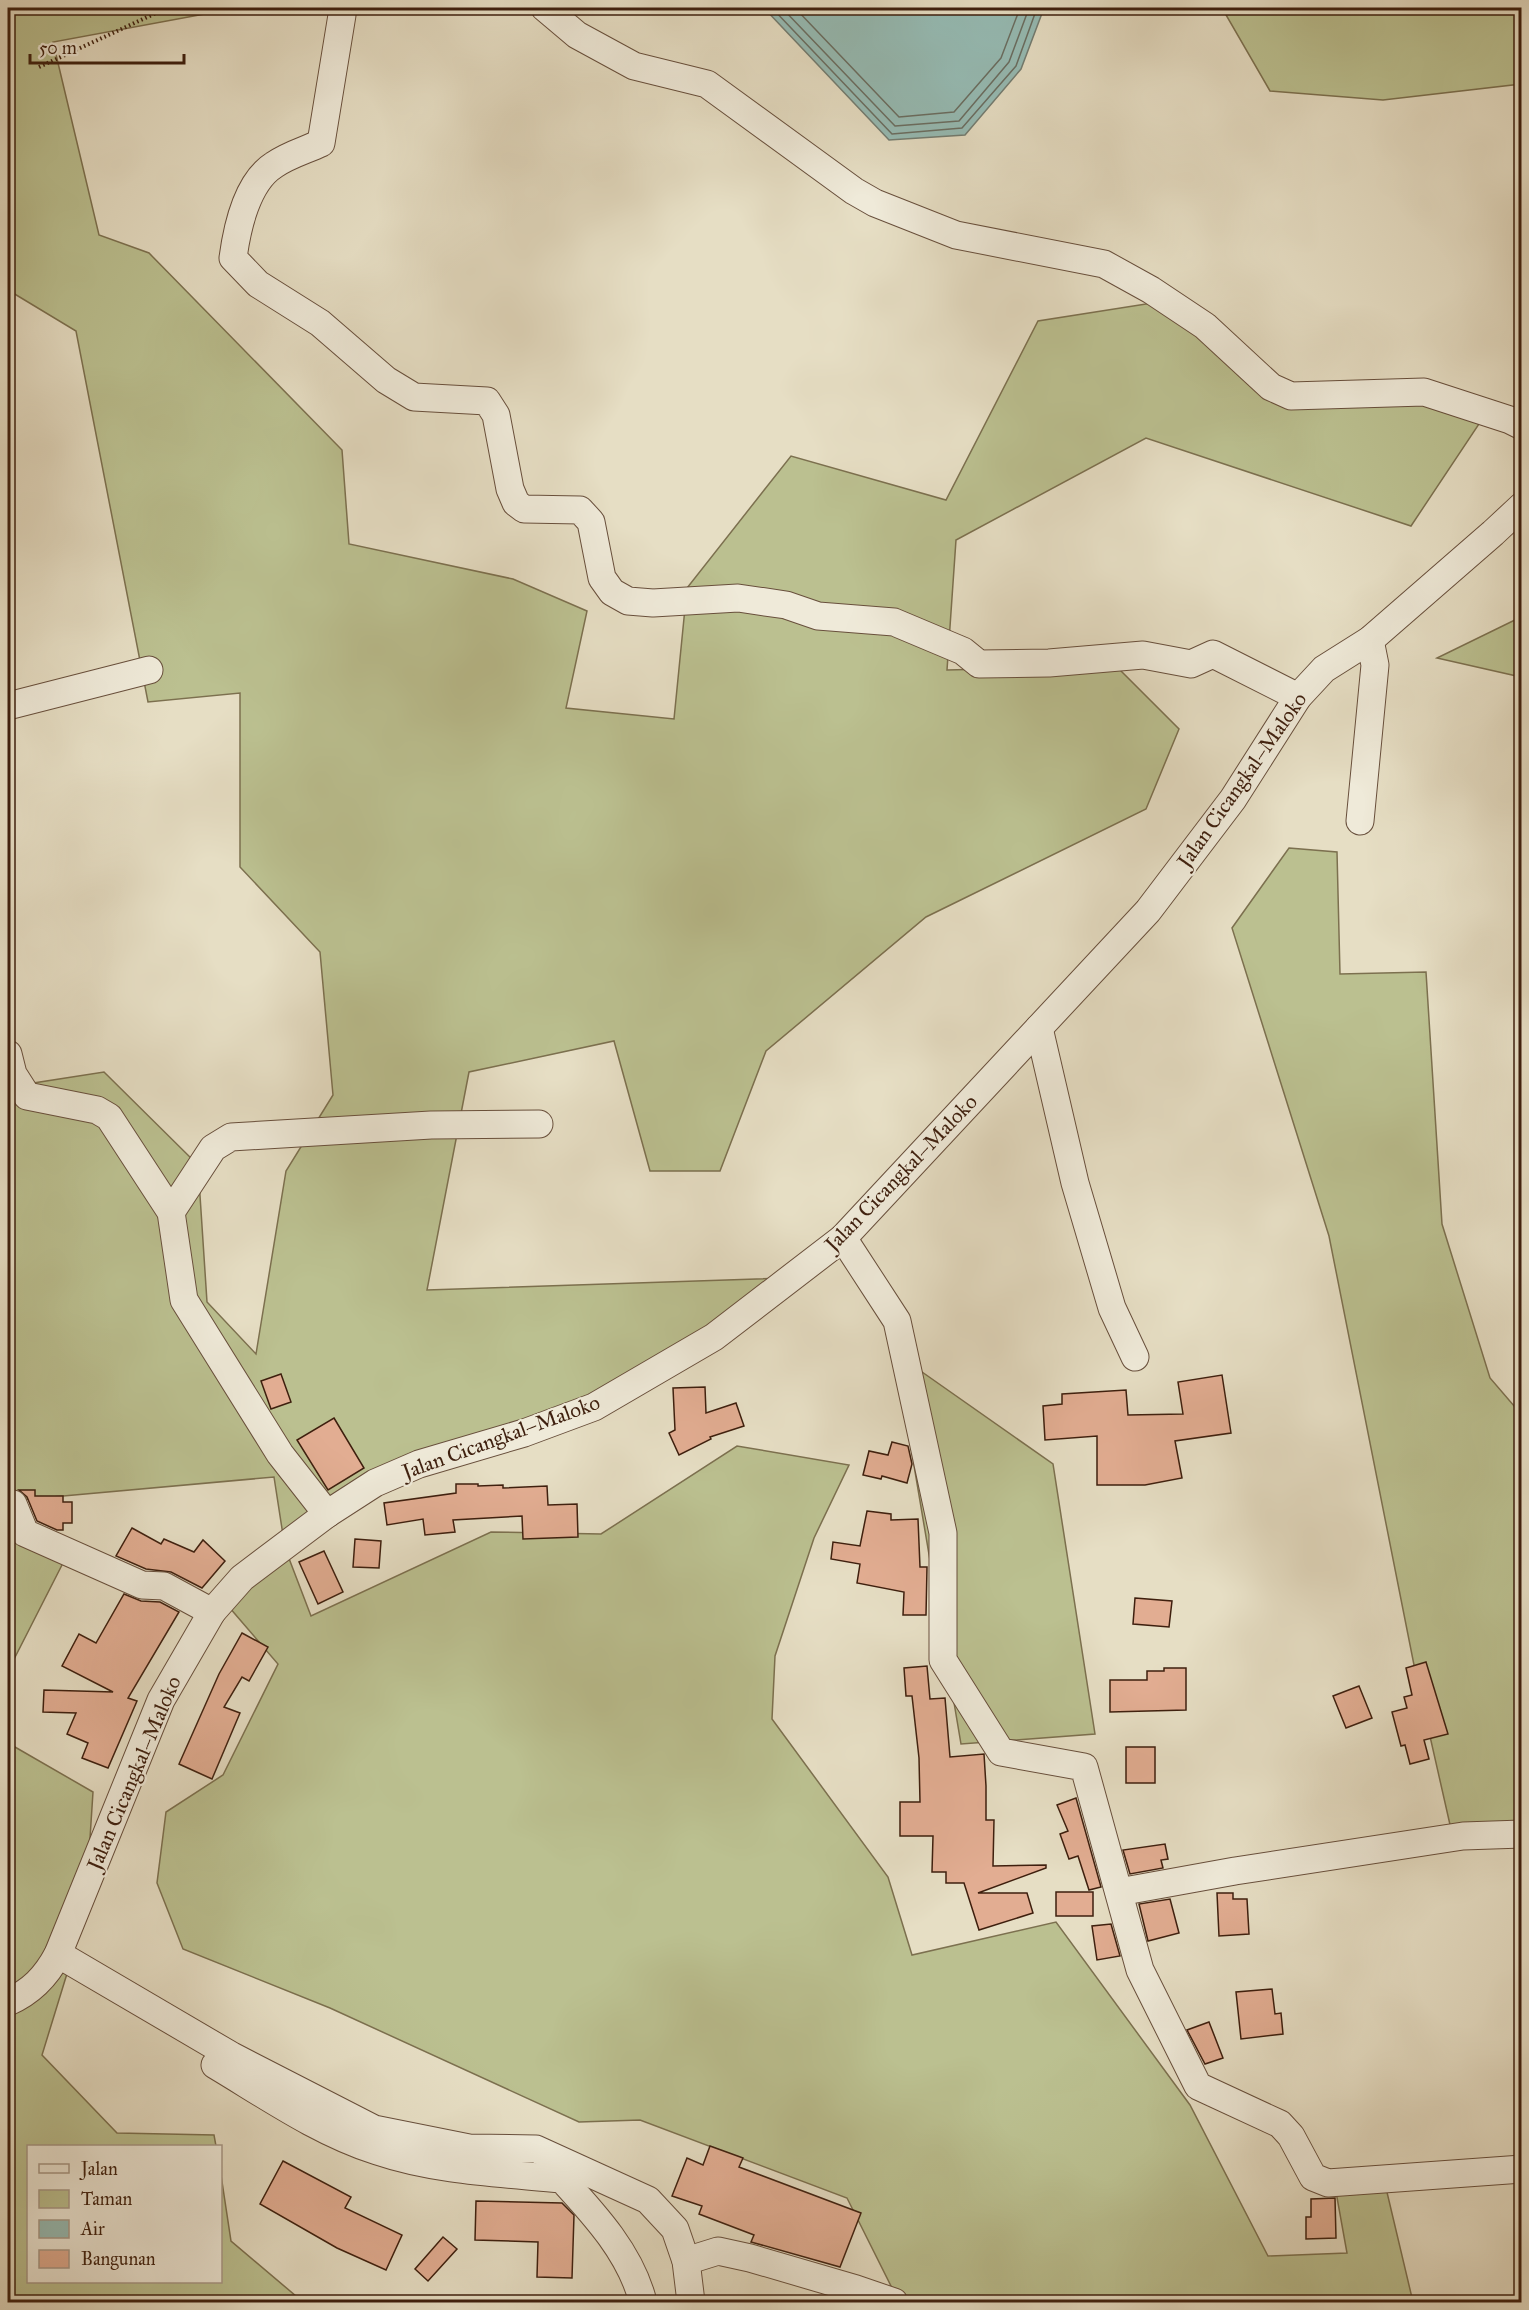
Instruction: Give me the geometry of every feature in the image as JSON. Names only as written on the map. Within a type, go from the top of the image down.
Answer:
[{"type":"street","points":[[341,8],[342,15],[321,142],[273,165],[257,181],[237,228],[233,258],[258,284],[320,323],[386,380],[414,397],[487,401],[496,415],[510,489],[516,503],[524,509],[580,510],[591,522],[602,578],[612,592],[628,601],[653,603],[738,598],[786,605],[818,616],[894,622],[963,651],[979,664],[1049,663],[1143,655],[1191,664],[1213,654],[1298,697]]},
{"type":"street","points":[[545,8],[577,36],[634,66],[707,84],[854,191],[875,203],[957,235],[1104,264],[1151,290],[1205,326],[1271,387],[1281,392],[1291,396],[1424,392],[1510,420],[1521,426]]},
{"type":"street","name":"Jalan Cicangkal–Maloko","points":[[8,2002],[26,1994],[54,1962],[161,1700],[212,1612],[242,1578],[327,1514],[375,1483],[419,1464],[524,1433],[594,1407],[714,1337],[843,1238],[1148,911],[1233,799],[1298,697],[1324,669],[1370,640],[1521,506]]},
{"type":"street","points":[[1360,821],[1375,665],[1370,640]]},
{"type":"street","points":[[8,706],[149,670]]},
{"type":"street","points":[[1039,1028],[1078,1194],[1112,1308],[1135,1357]]},
{"type":"street","points":[[8,1054],[13,1074],[27,1096],[98,1110],[110,1117],[171,1212],[184,1300],[280,1454],[327,1514]]},
{"type":"street","points":[[171,1212],[213,1148],[231,1137],[431,1125],[539,1124]]},
{"type":"street","points":[[843,1238],[897,1321],[944,1533],[944,1660],[1001,1752],[1084,1767],[1140,1970],[1198,2086],[1280,2124],[1290,2136],[1313,2177],[1329,2182],[1521,2169]]},
{"type":"street","points":[[13,1504],[25,1533],[142,1584],[164,1586],[212,1612]]},
{"type":"street","points":[[1119,1892],[1235,1871],[1463,1836],[1521,1834]]},
{"type":"street","points":[[54,1962],[374,2129],[470,2148],[536,2149],[648,2200],[675,2229],[686,2260],[691,2302]]},
{"type":"street","points":[[54,1962],[313,2124],[376,2151],[438,2167],[562,2179],[603,2224],[638,2282],[643,2302]]},
{"type":"street","points":[[686,2260],[718,2251],[750,2258],[894,2302]]},
{"type":"path","points":[[39,67],[167,8]]},
{"type":"green space","points":[[8,8],[237,8],[53,42],[99,235],[149,253],[342,450],[349,544],[513,579],[587,611],[566,708],[674,719],[687,588],[791,456],[946,500],[1038,321],[1165,301],[1300,400],[1410,388],[1485,415],[1411,526],[1146,438],[956,540],[947,670],[1116,666],[1179,729],[1146,809],[926,917],[766,1051],[720,1171],[650,1171],[614,1041],[469,1072],[427,1290],[785,1278],[595,1403],[408,1460],[285,1548],[274,1477],[8,1501],[8,1087],[104,1072],[198,1165],[207,1302],[256,1354],[286,1171],[333,1095],[320,952],[240,867],[240,693],[148,702],[76,331],[8,290]]},
{"type":"green space","points":[[1222,8],[1521,8],[1521,84],[1383,100],[1270,91]]},
{"type":"green space","points":[[1521,617],[1521,677],[1437,658]]},
{"type":"green space","points":[[1289,848],[1337,852],[1340,974],[1426,972],[1442,1224],[1490,1378],[1521,1414],[1521,1836],[1453,1838],[1415,1670],[1329,1236],[1232,928]]},
{"type":"green space","points":[[895,1353],[1053,1464],[1095,1734],[961,1744]]},
{"type":"green space","points":[[737,1446],[849,1465],[814,1538],[775,1656],[772,1719],[888,1877],[912,1955],[1056,1922],[1190,2105],[1268,2256],[1347,2253],[1336,2192],[1386,2188],[1413,2302],[899,2302],[847,2198],[640,2120],[579,2122],[330,2008],[183,1949],[157,1883],[166,1812],[223,1775],[278,1664],[223,1600],[285,1548],[311,1616],[491,1532],[601,1534]]},
{"type":"green space","points":[[8,1518],[64,1561],[8,1671]]},
{"type":"green space","points":[[8,1743],[93,1792],[85,1915],[42,2055],[117,2133],[214,2135],[216,2145],[27,2145],[27,2283],[222,2283],[222,2182],[231,2241],[303,2302],[8,2302]]},
{"type":"water","points":[[764,8],[1044,8],[1021,69],[965,135],[889,140]]},
{"type":"building","points":[[281,1374],[291,1402],[271,1409],[261,1381]]},
{"type":"building","points":[[1222,1375],[1231,1433],[1175,1441],[1182,1478],[1145,1485],[1097,1485],[1097,1436],[1045,1440],[1043,1406],[1062,1404],[1062,1394],[1126,1390],[1128,1415],[1183,1414],[1178,1382]]},
{"type":"building","points":[[705,1387],[706,1413],[736,1403],[744,1426],[710,1437],[711,1439],[679,1455],[669,1433],[675,1430],[673,1388]]},
{"type":"building","points":[[334,1418],[364,1468],[328,1490],[297,1440]]},
{"type":"building","points":[[892,1442],[908,1446],[912,1464],[907,1483],[882,1476],[881,1479],[863,1475],[869,1451],[888,1455]]},
{"type":"building","points":[[456,1484],[503,1485],[503,1488],[547,1486],[548,1505],[577,1504],[578,1537],[523,1539],[522,1516],[453,1520],[455,1532],[425,1535],[423,1519],[387,1525],[384,1503],[456,1493]]},
{"type":"building","points":[[19,1490],[35,1490],[35,1496],[63,1496],[63,1502],[72,1502],[72,1523],[63,1523],[63,1530],[57,1530],[37,1521],[27,1497]]},
{"type":"building","points":[[867,1511],[891,1514],[891,1520],[918,1519],[920,1567],[927,1567],[926,1615],[903,1615],[904,1592],[857,1583],[860,1564],[831,1559],[833,1542],[860,1546]]},
{"type":"building","points":[[132,1528],[161,1544],[164,1539],[194,1552],[203,1540],[225,1561],[202,1588],[171,1572],[146,1569],[116,1556]]},
{"type":"building","points":[[355,1539],[381,1541],[379,1568],[353,1567]]},
{"type":"building","points":[[324,1551],[343,1592],[318,1604],[299,1562]]},
{"type":"building","points":[[124,1594],[141,1601],[160,1602],[179,1612],[128,1698],[137,1701],[108,1768],[82,1758],[88,1743],[67,1734],[76,1713],[43,1712],[44,1690],[113,1692],[62,1666],[79,1634],[96,1643]]},
{"type":"building","points":[[1135,1598],[1172,1601],[1169,1627],[1133,1624]]},
{"type":"building","points":[[242,1633],[268,1647],[249,1681],[242,1677],[224,1707],[240,1713],[212,1779],[179,1764],[219,1674]]},
{"type":"building","points":[[1426,1662],[1448,1734],[1424,1740],[1429,1759],[1410,1764],[1405,1745],[1401,1746],[1392,1712],[1407,1708],[1404,1697],[1412,1695],[1406,1668]]},
{"type":"building","points":[[927,1666],[930,1699],[945,1698],[950,1757],[984,1754],[986,1820],[994,1820],[993,1866],[1046,1865],[1046,1868],[978,1893],[1027,1893],[1033,1913],[979,1930],[964,1883],[946,1883],[946,1872],[932,1872],[933,1836],[900,1836],[900,1802],[920,1802],[919,1758],[912,1696],[906,1696],[904,1668]]},
{"type":"building","points":[[1164,1668],[1186,1668],[1186,1710],[1110,1712],[1110,1680],[1147,1680],[1147,1671],[1164,1671]]},
{"type":"building","points":[[1359,1686],[1372,1718],[1346,1728],[1333,1696]]},
{"type":"building","points":[[1126,1747],[1155,1747],[1155,1783],[1126,1783]]},
{"type":"building","points":[[1076,1798],[1101,1887],[1089,1890],[1078,1856],[1069,1859],[1060,1834],[1068,1831],[1057,1805]]},
{"type":"building","points":[[1165,1844],[1168,1859],[1161,1860],[1163,1868],[1130,1874],[1123,1850]]},
{"type":"building","points":[[1056,1892],[1093,1892],[1093,1916],[1056,1916]]},
{"type":"building","points":[[1217,1893],[1233,1893],[1233,1899],[1247,1899],[1249,1934],[1219,1936]]},
{"type":"building","points":[[1170,1899],[1179,1933],[1148,1941],[1139,1904]]},
{"type":"building","points":[[1111,1924],[1120,1956],[1097,1960],[1092,1926]]},
{"type":"building","points":[[1272,1989],[1275,2014],[1281,2013],[1283,2034],[1241,2039],[1236,1992]]},
{"type":"building","points":[[1209,2022],[1223,2058],[1205,2064],[1187,2030]]},
{"type":"building","points":[[710,2146],[743,2158],[739,2167],[861,2213],[840,2267],[751,2242],[754,2235],[699,2214],[702,2206],[672,2196],[687,2158],[703,2165]]},
{"type":"building","points":[[283,2161],[351,2197],[345,2208],[402,2235],[386,2270],[337,2248],[260,2204]]},
{"type":"building","points":[[1335,2198],[1336,2238],[1306,2239],[1306,2217],[1311,2217],[1311,2199]]},
{"type":"building","points":[[476,2201],[562,2203],[574,2215],[572,2278],[537,2277],[538,2242],[475,2240]]},
{"type":"building","points":[[443,2237],[457,2249],[428,2281],[415,2269]]}]
